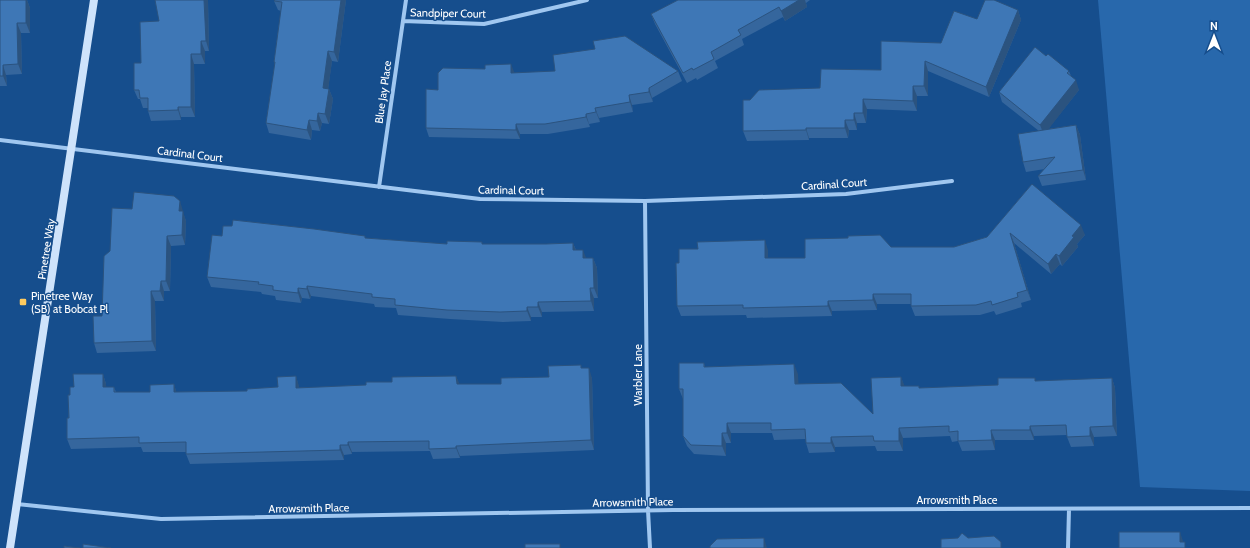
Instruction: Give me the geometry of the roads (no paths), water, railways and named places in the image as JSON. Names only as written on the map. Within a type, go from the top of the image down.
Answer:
[{"type":"street","name":"Pinetree Way","points":[[10,548],[94,0]]},
{"type":"street","name":"Blue Jay Place","points":[[378,187],[406,0]]},
{"type":"street","name":"Sandpiper Court","points":[[403,21],[484,24],[587,0]]},
{"type":"street","name":"Cardinal Court","points":[[0,140],[480,199],[645,201],[846,194],[952,181]]},
{"type":"street","name":"Warbler Lane","points":[[645,201],[648,510],[650,548]]},
{"type":"street","name":"Arrowsmith Place","points":[[17,504],[161,520],[648,510],[1250,508]]},
{"type":"street","points":[[1068,548],[1069,508]]},
{"type":"place","name":"Pinetree Way (SB) at Bobcat Pl","points":[[23,302]]}]
